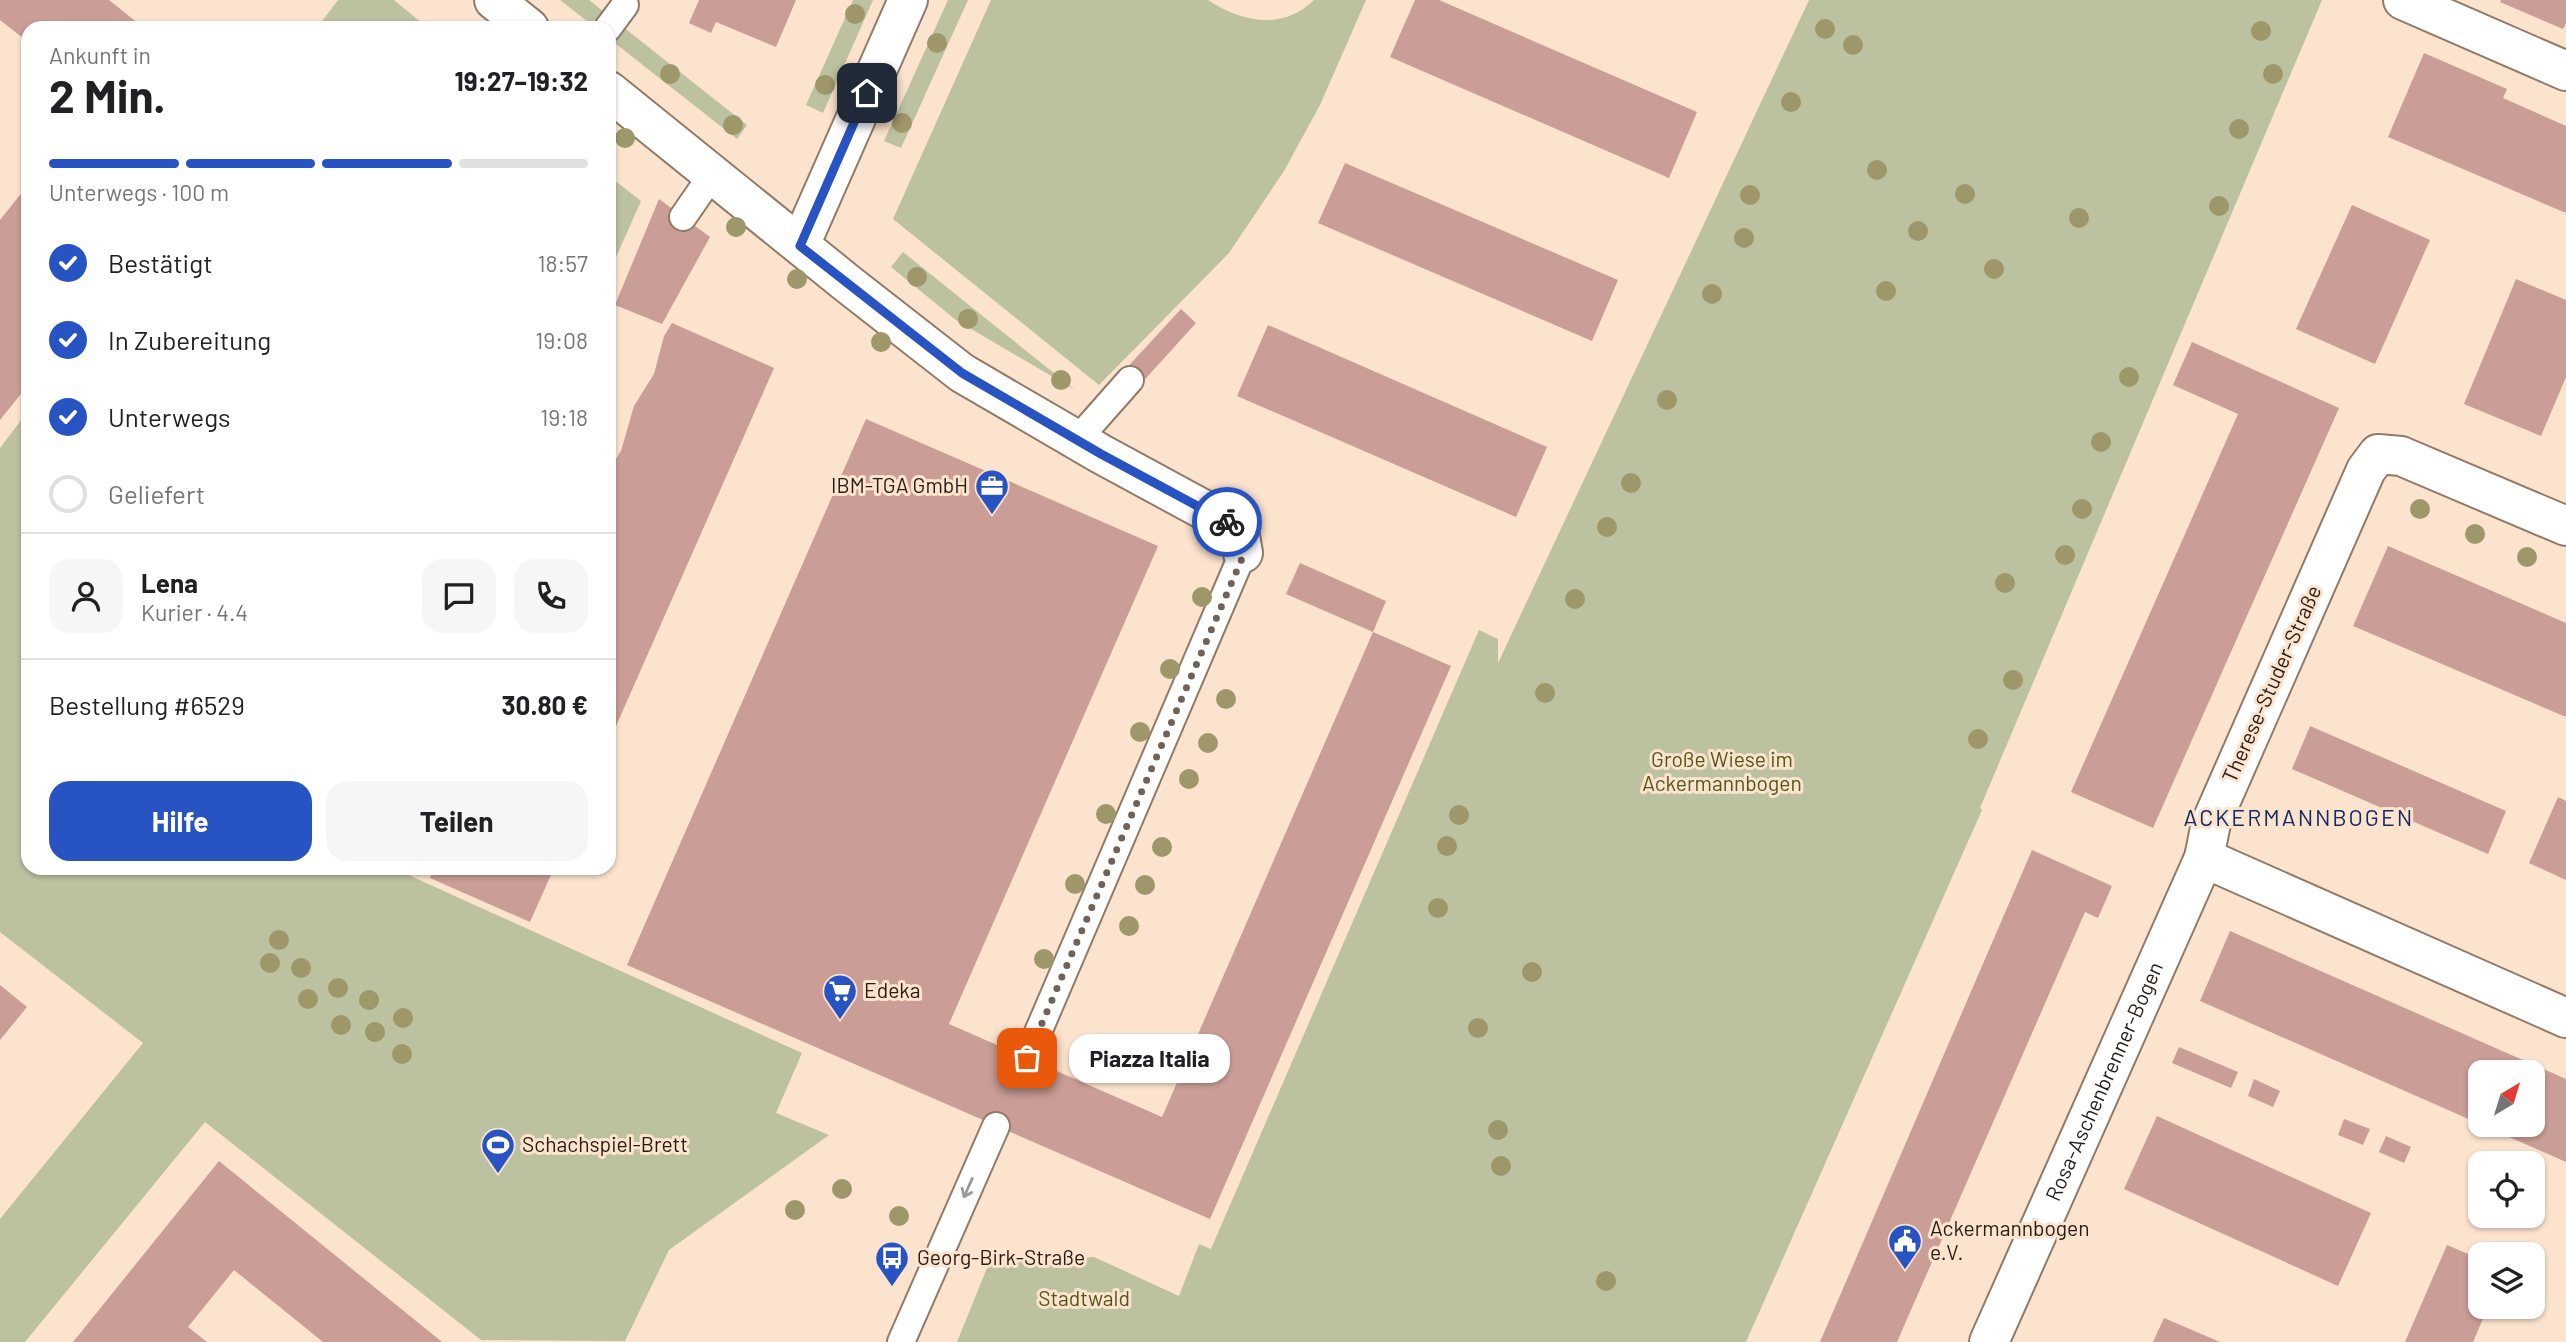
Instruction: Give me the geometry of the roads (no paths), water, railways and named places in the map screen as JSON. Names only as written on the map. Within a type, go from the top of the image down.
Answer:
[{"type":"street","points":[[494,0],[520,21]]},
{"type":"street","points":[[800,246],[908,0]]},
{"type":"street","points":[[2403,0],[2566,71]]},
{"type":"street","points":[[616,98],[962,373],[1230,524],[1240,536],[1244,554]]},
{"type":"street","name":"Therese-Studer-Straße","points":[[2204,859],[2211,823],[2366,470],[2378,454],[2401,456],[2566,526]]},
{"type":"street","points":[[2204,859],[2566,1018]]},
{"type":"street","name":"Rosa-Aschenbrenner-Bogen","points":[[1989,1342],[2204,859]]},
{"type":"lane","points":[[613,21],[625,5]]},
{"type":"lane","points":[[682,217],[712,175]]},
{"type":"lane","points":[[1077,440],[1130,380]]},
{"type":"lane","points":[[1027,1058],[1244,554]]},
{"type":"lane","points":[[901,1342],[996,1126]]},
{"type":"place","name":"IBM-TGA GmbH","points":[[992,516]]},
{"type":"place","name":"Edeka","points":[[840,1021]]},
{"type":"place","name":"Piazza Italia","points":[[1027,1058]]},
{"type":"place","name":"Schachspiel-Brett","points":[[498,1175]]},
{"type":"place","name":"Ackermannbogen e.V.","points":[[1905,1271]]},
{"type":"place","name":"Georg-Birk-Straße","points":[[892,1288]]},
{"type":"district","name":"ACKERMANNBOGEN","points":[[2299,818]]},
{"type":"park label","name":"Große Wiese im Ackermannbogen","points":[[1722,772]]},
{"type":"park label","name":"Stadtwald","points":[[1084,1299]]}]
